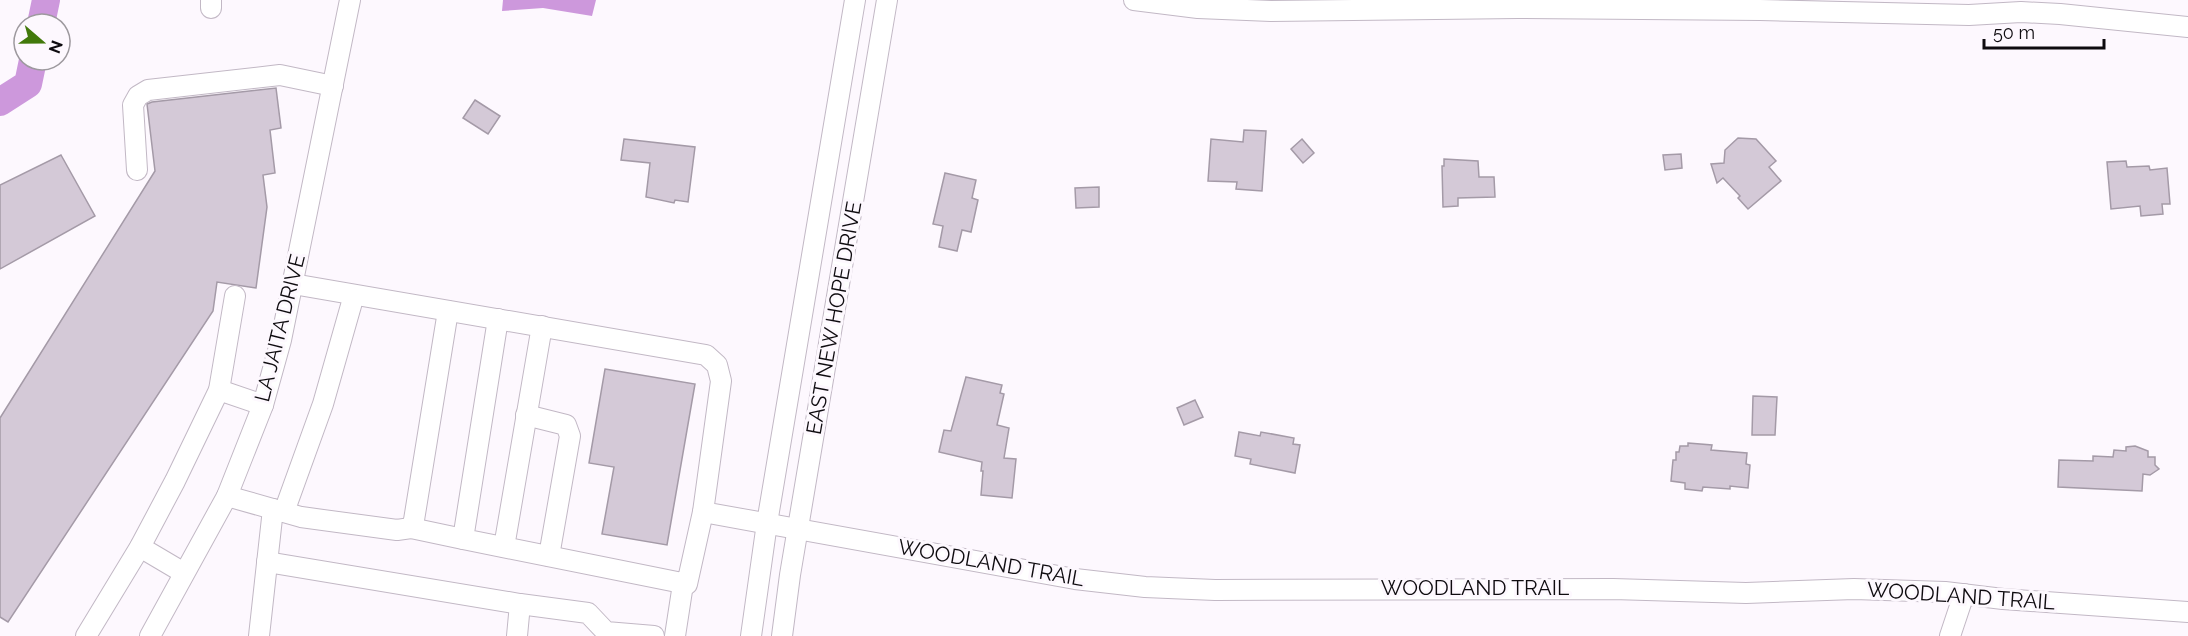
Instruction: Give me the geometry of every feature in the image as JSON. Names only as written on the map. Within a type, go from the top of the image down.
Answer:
[{"type":"street","name":"LA JAITA DRIVE","points":[[150,636],[226,496],[263,405],[281,340],[351,0]]},
{"type":"street","name":"EAST NEW HOPE DRIVE","points":[[751,636],[766,523],[855,0]]},
{"type":"street","name":"EAST NEW HOPE DRIVE","points":[[782,636],[887,0]]},
{"type":"street","points":[[1134,0],[1198,8],[1271,11],[1656,5],[1969,15],[2021,12],[2188,27]]},
{"type":"street","points":[[137,170],[133,105],[138,96],[148,90],[280,75],[333,86]]},
{"type":"street","points":[[226,496],[301,517],[396,530],[411,528],[687,584],[704,512],[720,381],[717,365],[706,355],[293,284]]},
{"type":"street","points":[[259,636],[267,562],[278,511],[323,404],[354,295]]},
{"type":"street","points":[[86,636],[140,547],[219,390],[235,296]]},
{"type":"street","points":[[411,528],[448,311]]},
{"type":"street","points":[[463,539],[498,319]]},
{"type":"street","points":[[504,547],[542,327]]},
{"type":"street","points":[[219,390],[263,405]]},
{"type":"street","points":[[526,415],[566,425],[570,436],[549,556]]},
{"type":"street","name":"WOODLAND TRAIL","points":[[704,512],[1075,579],[1145,587],[1215,590],[1602,589],[1735,593],[1854,589],[1964,594],[2003,599],[2188,612]]},
{"type":"street","points":[[140,547],[184,573]]},
{"type":"street","points":[[267,562],[588,613],[606,632],[654,636]]},
{"type":"street","points":[[675,636],[683,584]]},
{"type":"street","points":[[1950,636],[1964,594]]},
{"type":"street","points":[[517,636],[520,604]]},
{"type":"shaded area","points":[[503,0],[596,0],[592,16],[543,8],[502,11]]},
{"type":"building","points":[[276,88],[281,128],[270,130],[275,173],[263,175],[267,207],[256,288],[217,282],[213,311],[8,622],[0,617],[0,418],[155,171],[147,104]]},
{"type":"building","points":[[475,100],[500,116],[488,134],[463,118]]},
{"type":"building","points":[[1244,130],[1266,131],[1262,191],[1236,189],[1237,182],[1208,181],[1211,139],[1243,142]]},
{"type":"building","points":[[1738,138],[1756,139],[1776,161],[1769,167],[1781,181],[1748,209],[1738,198],[1740,196],[1723,178],[1717,183],[1711,164],[1724,163],[1725,150]]},
{"type":"building","points":[[624,139],[695,147],[688,202],[675,200],[674,203],[646,197],[650,163],[621,160]]},
{"type":"building","points":[[1302,139],[1314,153],[1303,163],[1291,149]]},
{"type":"building","points":[[1681,154],[1682,168],[1665,170],[1663,155]]},
{"type":"building","points":[[61,155],[95,216],[0,269],[0,185]]},
{"type":"building","points":[[1444,159],[1478,161],[1479,177],[1494,177],[1495,197],[1458,198],[1458,206],[1443,207],[1442,166],[1444,166]]},
{"type":"building","points":[[2126,161],[2127,167],[2149,166],[2150,170],[2167,168],[2170,204],[2162,204],[2163,214],[2141,216],[2140,206],[2111,209],[2107,162]]},
{"type":"building","points":[[945,173],[976,180],[972,198],[978,200],[971,232],[962,230],[957,251],[939,247],[943,226],[933,224]]},
{"type":"building","points":[[1099,187],[1099,207],[1076,208],[1075,188]]},
{"type":"building","points":[[605,369],[695,384],[667,545],[602,534],[614,467],[589,463]]},
{"type":"building","points":[[966,377],[1002,385],[1000,393],[1004,394],[997,425],[1009,428],[1004,458],[1016,459],[1012,498],[981,495],[982,462],[939,452],[944,430],[951,431]]},
{"type":"building","points":[[1753,396],[1777,397],[1775,435],[1752,435]]},
{"type":"building","points":[[1195,400],[1203,417],[1184,425],[1177,408]]},
{"type":"building","points":[[1239,432],[1260,436],[1261,432],[1294,438],[1293,444],[1300,445],[1295,473],[1250,464],[1251,459],[1235,456]]},
{"type":"building","points":[[1688,443],[1712,445],[1711,450],[1747,453],[1746,464],[1750,465],[1748,488],[1703,487],[1702,491],[1685,489],[1685,483],[1671,481],[1676,452],[1679,452],[1680,446],[1688,446]]},
{"type":"building","points":[[2135,446],[2148,451],[2148,457],[2155,457],[2155,465],[2159,469],[2150,475],[2143,474],[2142,491],[2058,487],[2059,460],[2093,461],[2093,456],[2113,457],[2114,450],[2126,451],[2126,447]]},
{"type":"waterway","points":[[44,12],[46,0]]},
{"type":"waterway","points":[[0,102],[28,84],[30,72]]}]
